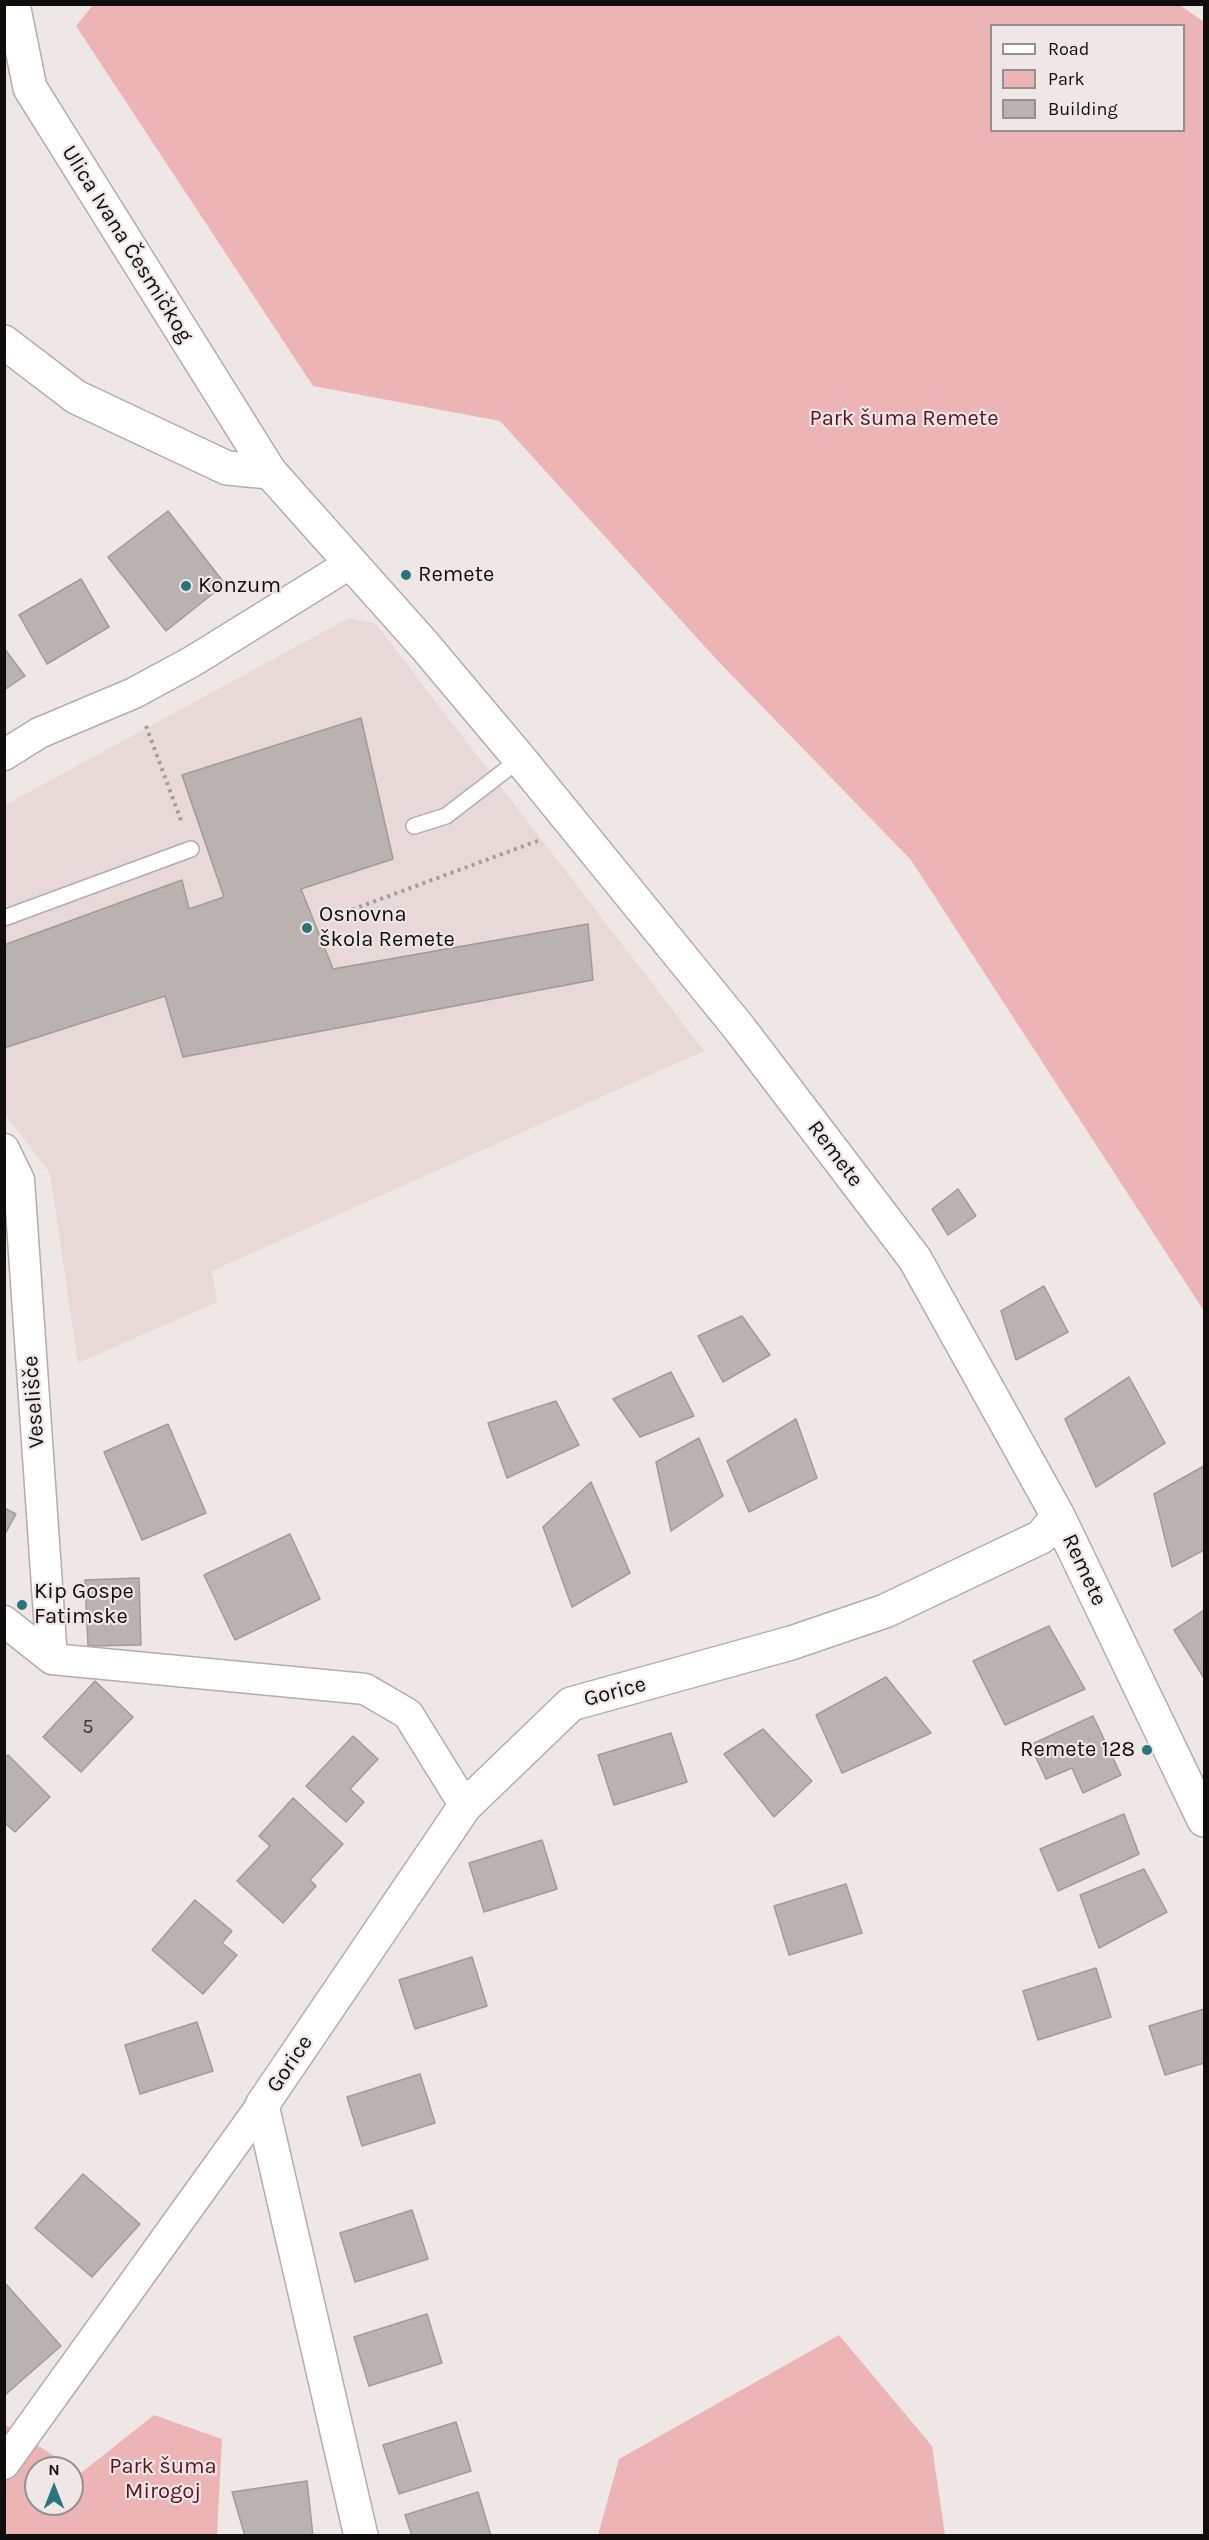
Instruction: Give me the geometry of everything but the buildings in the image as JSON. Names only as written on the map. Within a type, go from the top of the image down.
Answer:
[{"type":"street","name":"Ulica Ivana Česmičkog","points":[[13,4],[30,88],[270,472]]},
{"type":"street","points":[[4,342],[76,397],[228,468],[270,472]]},
{"type":"street","name":"Remete","points":[[270,472],[425,646],[520,759],[740,1029],[915,1259],[1058,1516],[1204,1820]]},
{"type":"street","points":[[4,755],[39,733],[134,693],[193,661],[351,563]]},
{"type":"street","name":"Veselišče","points":[[4,1149],[19,1180],[52,1659]]},
{"type":"street","name":"Gorice","points":[[4,2464],[262,2105],[465,1806],[571,1704],[791,1643],[885,1611],[1041,1538],[1058,1516]]},
{"type":"street","points":[[4,1621],[52,1659],[365,1689],[408,1714],[465,1806]]},
{"type":"street","name":"Gorice","points":[[262,2105],[362,2535]]},
{"type":"lane","points":[[414,826],[446,816],[520,759]]},
{"type":"lane","points":[[4,918],[191,849]]},
{"type":"path","points":[[134,693],[191,849]]},
{"type":"path","points":[[324,920],[542,839]]},
{"type":"shaded area","name":"Osnovna škola Remete","points":[[349,618],[376,624],[704,1051],[212,1271],[217,1302],[78,1363],[50,1173],[5,1114],[5,805]]},
{"type":"green space","name":"Park šuma Remete","points":[[1178,4],[1204,22],[1204,1311],[911,860],[717,660],[500,421],[313,386],[76,26],[93,5]]},
{"type":"green space","points":[[839,2335],[932,2446],[945,2535],[598,2535],[619,2459]]},
{"type":"green space","name":"Park šuma Mirogoj","points":[[154,2415],[222,2439],[217,2535],[5,2535],[4,2424],[54,2456],[24,2456],[24,2516],[84,2516],[84,2471]]},
{"type":"place","name":"Remete","points":[[406,575]]},
{"type":"place","name":"Konzum","points":[[186,586]]},
{"type":"place","name":"Osnovna škola Remete","points":[[307,928]]},
{"type":"place","name":"Kip Gospe Fatimske","points":[[22,1605]]},
{"type":"place","name":"Remete 128","points":[[1147,1750]]}]
